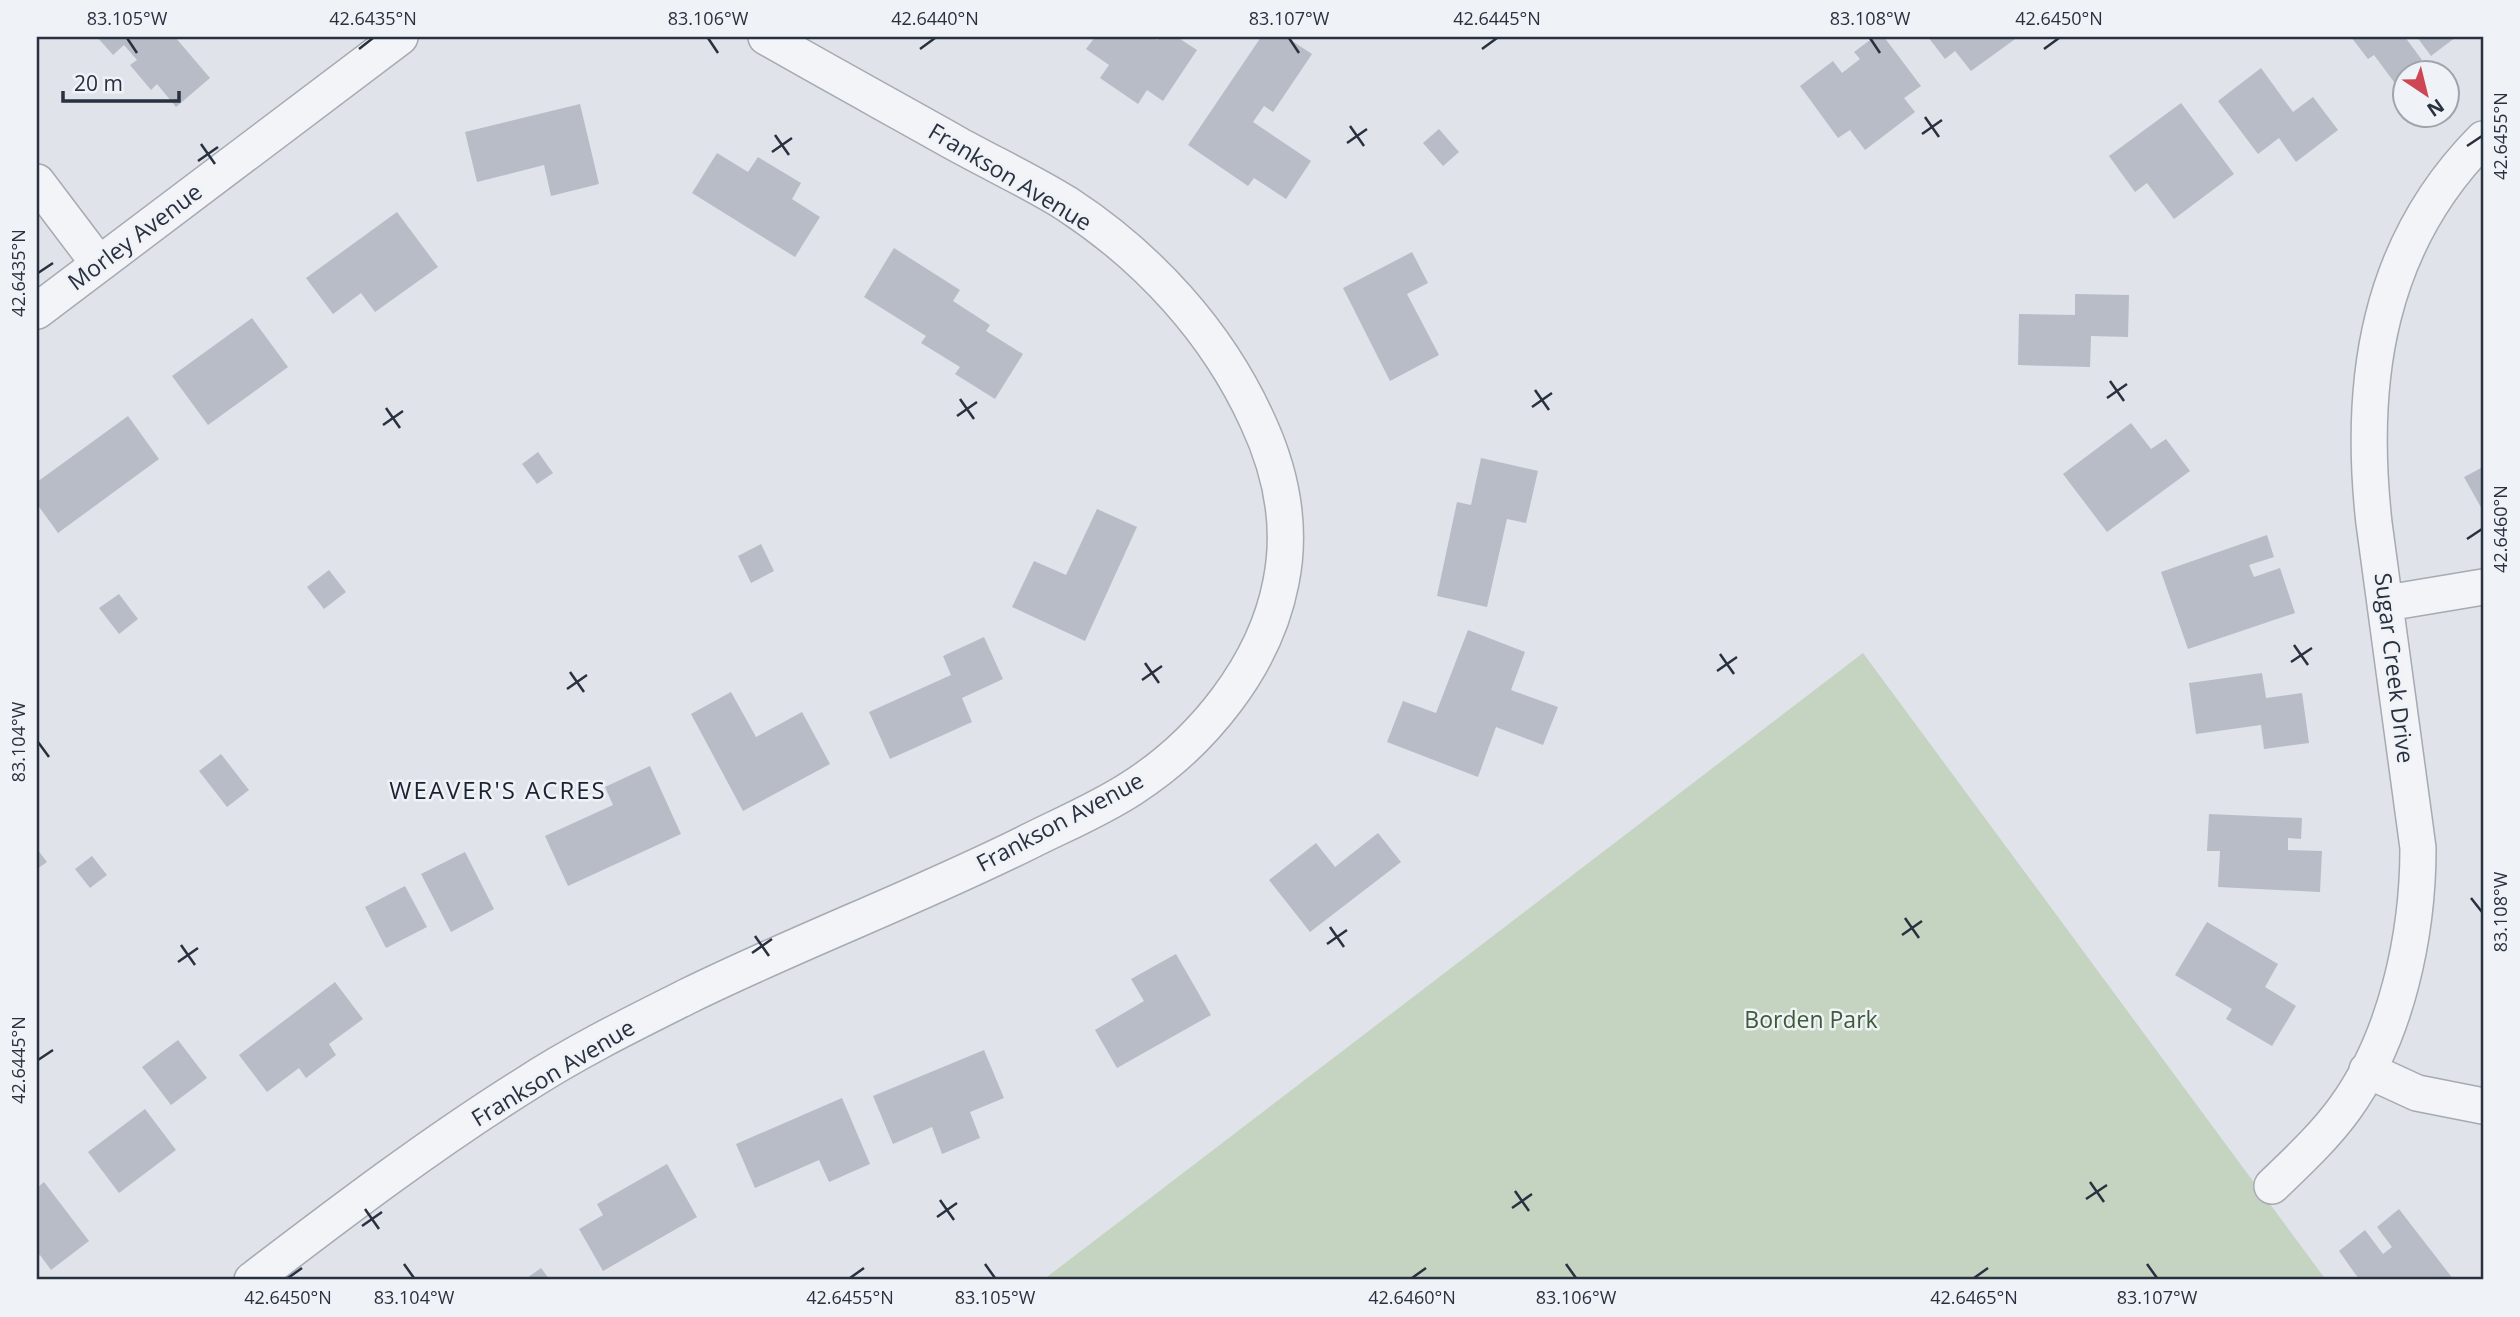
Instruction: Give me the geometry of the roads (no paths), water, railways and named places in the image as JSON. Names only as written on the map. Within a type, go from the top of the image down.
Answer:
[{"type":"street","name":"Morley Avenue","points":[[37,311],[400,37]]},
{"type":"street","name":"Frankson Avenue","points":[[252,1280],[433,1146],[524,1085],[580,1052],[691,995],[1011,850],[1131,789],[1178,754],[1212,718],[1246,670],[1269,623],[1285,563],[1287,535],[1282,499],[1267,442],[1251,406],[1234,375],[1196,320],[1171,291],[1140,263],[1068,205],[766,37]]},
{"type":"street","name":"Sugar Creek Drive","points":[[2272,1186],[2311,1149],[2346,1107],[2367,1070],[2398,991],[2412,935],[2418,895],[2418,848],[2368,469],[2368,416],[2376,344],[2390,287],[2408,243],[2448,180],[2483,139]]},
{"type":"street","points":[[37,182],[99,264]]},
{"type":"street","points":[[2387,603],[2483,587]]},
{"type":"street","points":[[2367,1070],[2417,1093],[2483,1106]]},
{"type":"district","name":"WEAVER'S ACRES","points":[[498,791]]},
{"type":"park label","name":"Borden Park","points":[[1811,1020]]}]
